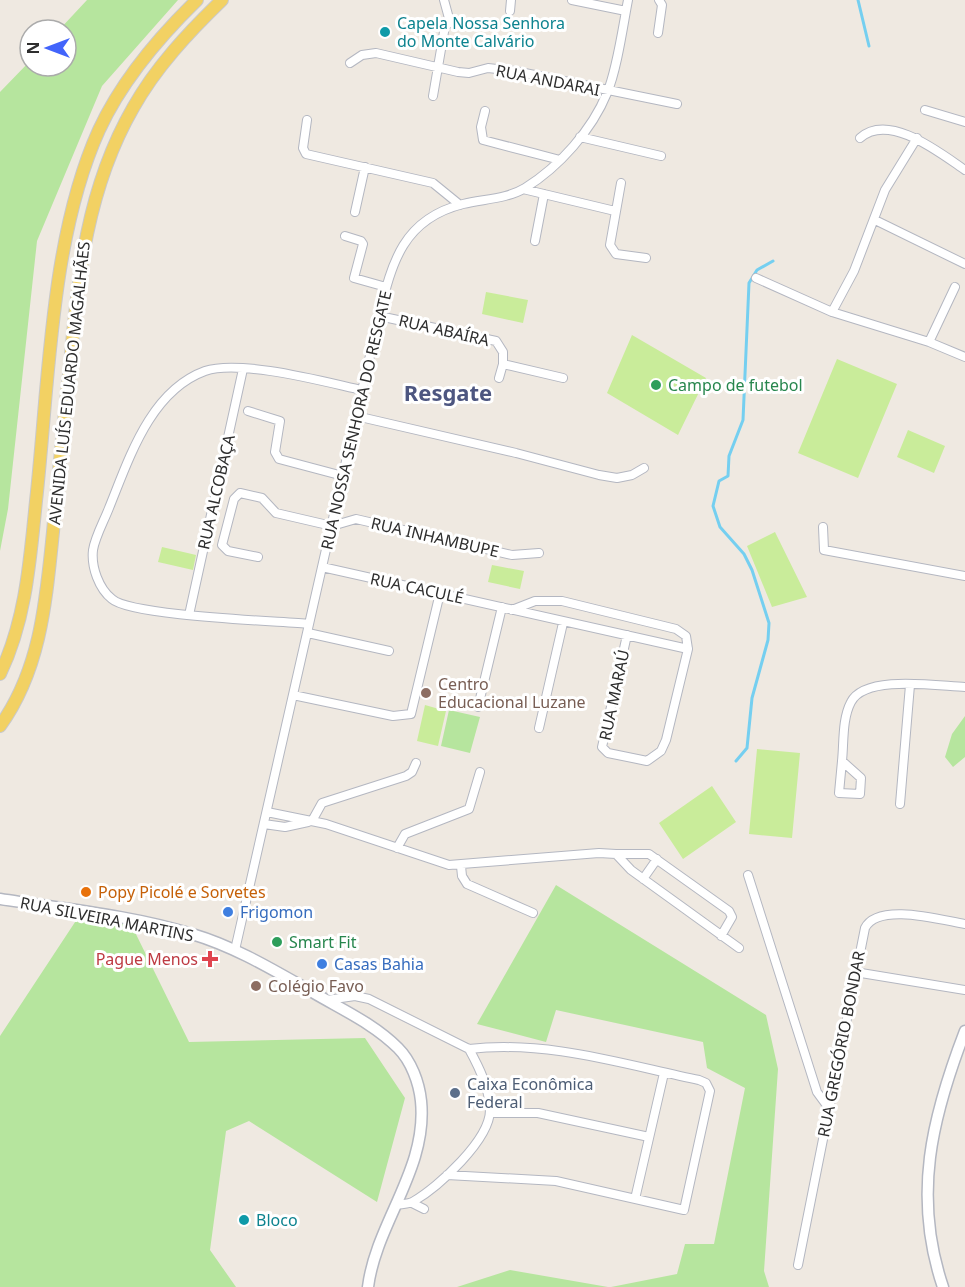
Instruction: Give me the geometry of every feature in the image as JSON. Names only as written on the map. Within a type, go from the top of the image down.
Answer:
[{"type":"main road","name":"AVENIDA LUÍS EDUARDO MAGALHÃES","points":[[0,674],[22,613],[28,579],[56,307],[74,198],[99,129],[130,77],[149,51],[197,0]]},
{"type":"main road","name":"AVENIDA LUÍS EDUARDO MAGALHÃES","points":[[0,726],[22,688],[38,646],[47,589],[76,292],[85,233],[97,190],[112,148],[133,108],[177,45],[222,0]]},
{"type":"main road","name":"RUA SILVEIRA MARTINS","points":[[0,899],[165,927],[235,950],[327,1000],[384,1036],[399,1049],[417,1080],[422,1124],[411,1169],[375,1256],[368,1287]]},
{"type":"main road","points":[[943,1287],[928,1225],[927,1170],[935,1122],[965,1031]]},
{"type":"street","points":[[433,96],[442,36],[450,22],[444,0]]},
{"type":"street","points":[[510,12],[511,0]]},
{"type":"street","points":[[572,0],[626,11]]},
{"type":"street","name":"RUA NOSSA SENHORA DO RESGATE","points":[[235,950],[379,316],[396,254],[414,229],[423,222],[460,205],[523,189],[560,160],[580,137],[608,92],[628,0]]},
{"type":"street","points":[[658,33],[662,5],[659,0]]},
{"type":"street","points":[[450,22],[462,23]]},
{"type":"street","name":"RUA ANDARAI","points":[[350,63],[362,55],[376,53],[458,72],[469,73],[488,68],[515,71],[608,92],[677,104]]},
{"type":"street","points":[[925,110],[965,122]]},
{"type":"street","points":[[485,111],[481,127],[483,140],[560,160]]},
{"type":"street","points":[[307,120],[303,148],[306,154],[433,183],[447,191],[460,205]]},
{"type":"street","points":[[860,138],[870,131],[878,130],[917,138],[965,170]]},
{"type":"street","points":[[580,137],[661,156]]},
{"type":"street","points":[[831,312],[854,271],[885,190],[917,138]]},
{"type":"street","points":[[355,212],[365,167]]},
{"type":"street","points":[[621,183],[610,245],[612,251],[646,258]]},
{"type":"street","points":[[523,189],[615,212]]},
{"type":"street","points":[[535,241],[544,194]]},
{"type":"street","points":[[875,220],[965,264]]},
{"type":"street","points":[[345,236],[361,241],[363,244],[354,278],[386,287]]},
{"type":"street","points":[[756,278],[831,312],[928,342],[965,357]]},
{"type":"street","points":[[928,342],[955,287]]},
{"type":"street","name":"RUA ABAÍRA","points":[[379,316],[495,341],[503,352],[503,364],[563,378]]},
{"type":"street","points":[[500,378],[503,364]]},
{"type":"street","points":[[309,624],[189,615],[113,601],[102,588],[93,567],[93,549],[130,455],[160,406],[188,379],[207,370],[243,369],[282,373],[362,390]]},
{"type":"street","name":"RUA ALCOBAÇA","points":[[189,615],[243,369]]},
{"type":"street","points":[[248,411],[281,423],[275,452],[279,459],[343,476]]},
{"type":"street","points":[[356,416],[599,475],[617,478],[632,475],[644,468]]},
{"type":"street","points":[[258,557],[228,552],[222,545],[234,499],[240,493],[262,498],[276,513],[332,526]]},
{"type":"street","name":"RUA INHAMBUPE","points":[[332,526],[344,520],[356,519],[512,555],[539,553]]},
{"type":"street","points":[[823,527],[824,550],[965,576]]},
{"type":"street","name":"RUA CACULÉ","points":[[322,567],[563,623],[688,649]]},
{"type":"street","points":[[293,695],[393,716],[408,716],[413,710],[440,593]]},
{"type":"street","points":[[512,610],[535,601],[562,601],[676,629],[686,636],[688,649]]},
{"type":"street","points":[[478,706],[502,607]]},
{"type":"street","points":[[539,728],[563,623]]},
{"type":"street","points":[[308,633],[389,651]]},
{"type":"street","name":"RUA MARAÚ","points":[[627,635],[603,733],[602,747],[608,753],[642,761],[653,758],[661,751],[688,649]]},
{"type":"street","points":[[842,761],[861,778],[860,795],[839,793],[842,761],[847,713],[852,698],[865,689],[881,684],[965,687]]},
{"type":"street","points":[[900,804],[910,685]]},
{"type":"street","points":[[264,824],[285,827],[312,821],[322,803],[406,776],[412,772],[416,763]]},
{"type":"street","points":[[397,848],[405,834],[469,809],[480,772]]},
{"type":"street","points":[[267,812],[312,821],[449,865],[461,866],[599,853],[643,852],[657,859],[732,914],[721,936]]},
{"type":"street","points":[[616,854],[643,879],[739,948]]},
{"type":"street","points":[[643,879],[657,859]]},
{"type":"street","points":[[461,866],[462,876],[467,884],[533,913]]},
{"type":"street","points":[[748,875],[817,1092],[828,1107]]},
{"type":"street","name":"RUA GREGÓRIO BONDAR","points":[[798,1265],[865,928],[874,917],[898,914],[965,924]]},
{"type":"street","points":[[855,972],[965,990]]},
{"type":"street","points":[[327,1000],[355,996],[369,999],[468,1049],[510,1047],[558,1049],[706,1083],[710,1091],[684,1210],[537,1179],[447,1175]]},
{"type":"street","points":[[397,1205],[412,1203],[447,1175],[474,1145],[490,1113],[483,1079],[468,1049]]},
{"type":"street","points":[[635,1199],[664,1073]]},
{"type":"street","points":[[490,1113],[538,1113],[649,1137]]},
{"type":"street","points":[[412,1203],[424,1209]]},
{"type":"green space","points":[[87,0],[178,0],[102,86],[37,241],[8,509],[0,551],[0,92],[18,73],[18,78],[78,78],[78,18],[70,18]]},
{"type":"green space","points":[[486,292],[528,300],[523,323],[482,314]]},
{"type":"green space","name":"Campo de futebol","points":[[632,335],[706,378],[678,435],[607,393]]},
{"type":"green space","points":[[837,359],[897,384],[858,478],[798,453]]},
{"type":"green space","points":[[908,430],[945,446],[934,473],[897,457]]},
{"type":"green space","points":[[775,532],[807,597],[772,607],[747,546]]},
{"type":"green space","points":[[162,547],[196,555],[193,570],[158,562]]},
{"type":"green space","points":[[492,565],[524,571],[520,589],[488,582]]},
{"type":"green space","points":[[425,705],[446,711],[438,746],[417,741]]},
{"type":"green space","points":[[449,710],[480,717],[470,753],[441,746]]},
{"type":"green space","points":[[965,716],[965,757],[953,767],[945,757],[952,734]]},
{"type":"green space","points":[[757,749],[800,753],[792,838],[749,834]]},
{"type":"green space","points":[[712,786],[736,822],[683,859],[659,823]]},
{"type":"green space","points":[[556,885],[766,1015],[778,1069],[764,1271],[769,1287],[611,1287],[677,1274],[685,1244],[714,1244],[745,1088],[707,1068],[703,1042],[556,1010],[546,1042],[477,1024]]},
{"type":"green space","points":[[81,913],[130,922],[189,1042],[365,1038],[405,1098],[377,1202],[249,1121],[226,1131],[210,1250],[236,1287],[0,1287],[0,1036]]},
{"type":"green space","points":[[510,1270],[608,1287],[457,1287]]},
{"type":"waterway","points":[[858,0],[869,46]]},
{"type":"waterway","points":[[736,761],[747,748],[752,698],[768,640],[769,623],[752,570],[744,554],[720,527],[713,506],[719,481],[728,476],[729,456],[743,420],[749,283],[757,270],[773,261]]},
{"type":"place","name":"Capela Nossa Senhora do Monte Calvário","points":[[385,32]]},
{"type":"place","name":"Campo de futebol","points":[[656,385]]},
{"type":"place","name":"Centro Educacional Luzane","points":[[426,693]]},
{"type":"place","name":"Popy Picolé e Sorvetes","points":[[86,892]]},
{"type":"place","name":"Frigomon","points":[[228,912]]},
{"type":"place","name":"Smart Fit","points":[[277,942]]},
{"type":"place","name":"Pague Menos","points":[[210,959]]},
{"type":"place","name":"Casas Bahia","points":[[322,964]]},
{"type":"place","name":"Colégio Favo","points":[[256,986]]},
{"type":"place","name":"Caixa Econômica Federal","points":[[455,1093]]},
{"type":"place","name":"Bloco","points":[[244,1220]]},
{"type":"district","name":"Resgate","points":[[448,393]]}]
